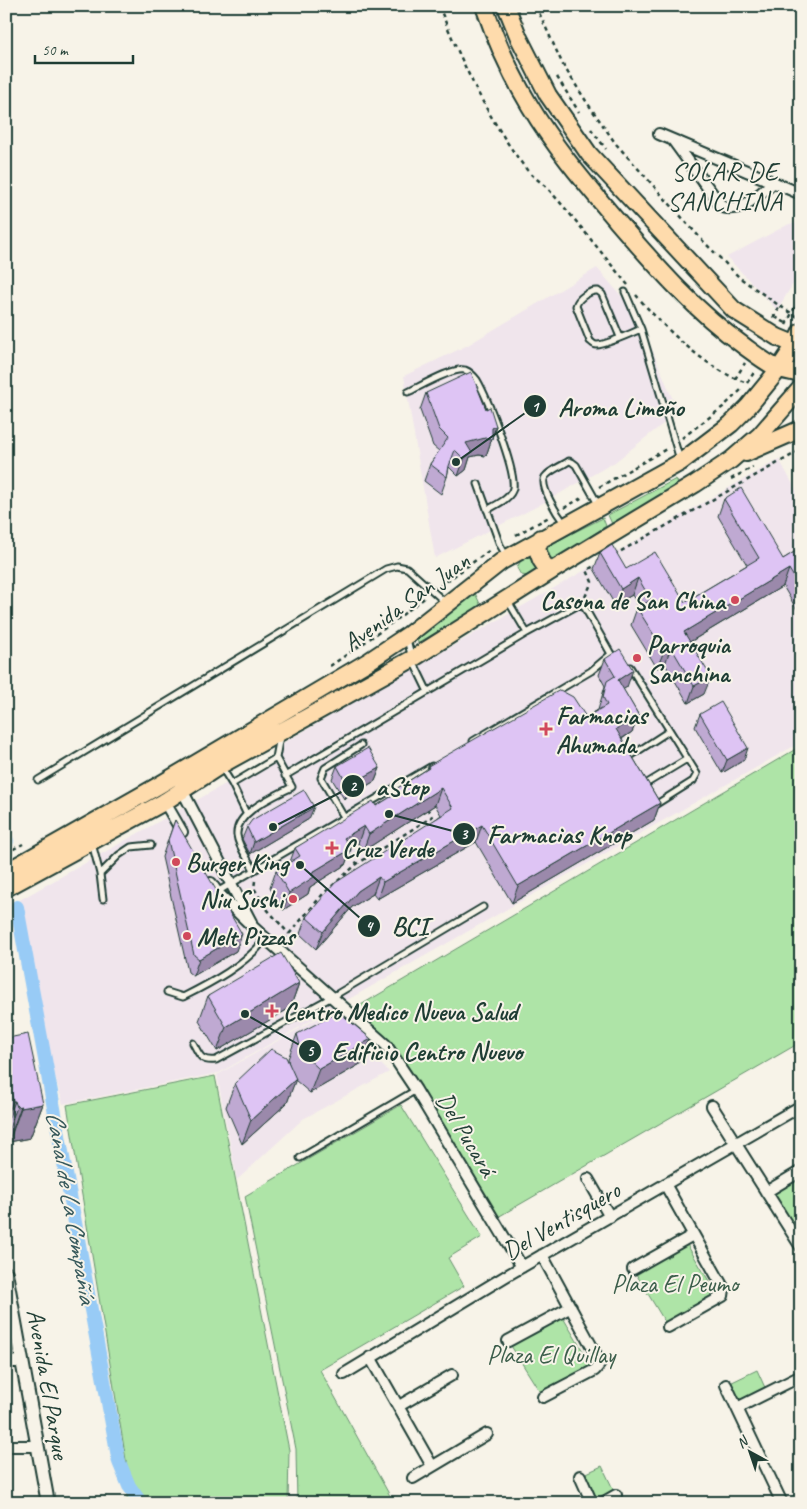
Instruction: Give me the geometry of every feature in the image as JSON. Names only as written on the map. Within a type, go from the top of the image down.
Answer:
[{"type":"main road","points":[[484,6],[496,40],[540,122],[561,153],[623,228],[677,288],[720,329],[780,369],[801,374]]},
{"type":"main road","points":[[506,6],[519,38],[548,94],[589,154],[734,310],[777,337],[796,337]]},
{"type":"main road","name":"Avenida San Juan","points":[[6,888],[164,802],[178,783],[408,635],[508,557],[681,462],[731,424],[780,369],[796,337]]},
{"type":"main road","name":"Avenida San Juan","points":[[6,872],[156,787],[178,783],[221,765],[412,659],[548,572],[695,484],[731,460],[760,434],[801,388]]},
{"type":"main road","points":[[731,460],[801,429]]},
{"type":"main road","points":[[681,462],[690,467],[696,477],[695,484]]},
{"type":"main road","points":[[541,538],[537,549],[548,572]]},
{"type":"street","points":[[659,134],[801,194]]},
{"type":"street","points":[[673,140],[722,207],[730,209],[739,208],[774,182]]},
{"type":"street","name":"Del Pucará","points":[[178,783],[255,929]]},
{"type":"street","points":[[156,787],[188,842]]},
{"type":"street","name":"Del Pucará","points":[[207,876],[217,892],[255,929],[386,1045],[416,1090],[522,1267]]},
{"type":"street","points":[[712,1106],[801,1247]]},
{"type":"street","name":"Del Ventisquero","points":[[344,1374],[542,1255],[801,1106]]},
{"type":"street","points":[[766,1192],[801,1171]]},
{"type":"street","points":[[588,1179],[610,1217]]},
{"type":"street","points":[[665,1184],[725,1293],[723,1296],[668,1327]]},
{"type":"street","points":[[632,1269],[693,1235]]},
{"type":"street","points":[[542,1255],[598,1358],[599,1365],[595,1370],[542,1397]]},
{"type":"street","name":"Avenida El Parque","points":[[6,1273],[36,1446],[48,1503]]},
{"type":"street","points":[[508,1341],[571,1307]]},
{"type":"street","points":[[370,1358],[432,1466]]},
{"type":"street","points":[[6,1362],[22,1362]]},
{"type":"street","points":[[399,1406],[452,1375]]},
{"type":"street","points":[[737,1408],[801,1376]]},
{"type":"street","points":[[726,1386],[782,1503]]},
{"type":"street","points":[[413,1478],[487,1434]]},
{"type":"street","points":[[6,1446],[36,1446]]},
{"type":"street","points":[[580,1476],[592,1503]]},
{"type":"street","points":[[602,1503],[616,1495]]},
{"type":"lane","points":[[620,337],[598,291],[594,290],[579,299],[576,306],[590,341],[594,344],[598,345],[620,337],[641,329]]},
{"type":"lane","points":[[625,292],[641,329],[681,462]]},
{"type":"lane","points":[[408,392],[457,370],[468,372],[476,378],[499,431],[513,482],[511,493],[487,510]]},
{"type":"lane","points":[[566,526],[543,483],[546,475],[569,461],[576,465],[600,506]]},
{"type":"lane","points":[[478,484],[500,545],[508,557]]},
{"type":"lane","points":[[38,780],[386,569],[397,566],[406,568],[448,605]]},
{"type":"lane","points":[[507,599],[527,633]]},
{"type":"lane","points":[[285,776],[527,633],[582,603],[611,654],[628,664],[697,774],[696,778],[655,805]]},
{"type":"lane","points":[[408,635],[406,638],[412,659],[428,692]]},
{"type":"lane","points":[[464,746],[591,671],[611,654]]},
{"type":"lane","points":[[632,755],[670,731]]},
{"type":"lane","points":[[254,870],[239,842],[237,834],[246,813],[292,787],[276,758],[281,733]]},
{"type":"lane","points":[[344,817],[321,778],[326,768],[360,745]]},
{"type":"lane","points":[[232,784],[276,758]]},
{"type":"lane","points":[[644,786],[687,759]]},
{"type":"lane","points":[[217,892],[441,760]]},
{"type":"lane","points":[[221,765],[246,813]]},
{"type":"lane","points":[[91,841],[100,874],[103,899]]},
{"type":"lane","points":[[100,874],[119,855],[131,847],[151,845]]},
{"type":"lane","points":[[193,1042],[202,1058],[206,1061],[216,1060],[332,997],[483,908]]},
{"type":"lane","points":[[167,992],[183,996],[200,988],[246,960],[257,950],[265,938]]},
{"type":"lane","points":[[300,1158],[416,1090]]},
{"type":"path","points":[[438,6],[462,61],[510,146],[528,172],[549,190],[629,285]]},
{"type":"path","points":[[536,6],[563,65],[616,144],[703,241],[740,278],[801,318]]},
{"type":"path","points":[[555,75],[581,114]]},
{"type":"path","points":[[586,122],[609,153]]},
{"type":"path","points":[[635,293],[654,315],[694,351],[735,379],[752,352]]},
{"type":"path","points":[[769,314],[796,337]]},
{"type":"path","points":[[613,556],[801,450]]},
{"type":"path","points":[[582,603],[592,582],[587,570],[604,561]]},
{"type":"path","points":[[262,876],[254,881],[254,888],[266,908],[289,934],[323,894],[358,864],[432,818],[423,803]]},
{"type":"path","points":[[350,850],[351,845]]},
{"type":"path","points":[[345,848],[350,850],[358,864]]},
{"type":"shaded area","points":[[801,223],[801,271],[777,310],[727,257],[789,224]]},
{"type":"shaded area","points":[[597,268],[638,315],[678,412],[615,462],[536,507],[435,558],[404,376],[468,345]]},
{"type":"shaded area","points":[[779,459],[801,499],[801,742],[219,1073],[63,1104],[43,1033],[31,979],[18,901],[275,756],[278,746]]},
{"type":"shaded area","points":[[329,1012],[389,1072],[303,1119],[237,1180],[217,1075]]},
{"type":"green space","points":[[676,479],[679,485],[612,524],[608,515]]},
{"type":"green space","points":[[603,518],[606,526],[529,576],[521,575],[517,568],[522,558]]},
{"type":"green space","points":[[475,593],[481,606],[418,643],[417,639]]},
{"type":"green space","points":[[801,746],[801,1042],[498,1217],[391,1046],[354,1009]]},
{"type":"green space","points":[[215,1076],[289,1450],[288,1503],[127,1503],[127,1466],[67,1105]]},
{"type":"green space","points":[[401,1105],[482,1237],[448,1258],[464,1286],[320,1370],[394,1503],[297,1503],[296,1449],[245,1196]]},
{"type":"green space","points":[[801,1177],[801,1242],[768,1196]]},
{"type":"green space","name":"Plaza El Peumo","points":[[683,1238],[718,1296],[668,1327],[633,1269]]},
{"type":"green space","name":"Plaza El Quillay","points":[[559,1311],[593,1368],[543,1397],[508,1341]]},
{"type":"green space","points":[[757,1370],[767,1392],[737,1408],[726,1385]]},
{"type":"green space","points":[[602,1466],[616,1495],[602,1503],[592,1503],[580,1476]]},
{"type":"building","points":[[471,372],[486,409],[490,407],[496,426],[492,428],[492,439],[485,438],[466,443],[472,453],[464,459],[455,450],[447,477],[430,464],[448,438],[439,429],[426,393]]},
{"type":"building","points":[[741,488],[783,559],[801,548],[801,589],[789,569],[684,632],[711,677],[694,686],[671,647],[664,651],[637,608],[651,600],[638,578],[621,589],[600,553],[612,545],[626,569],[655,552],[685,602],[759,558],[724,499]]},
{"type":"building","points":[[620,649],[633,670],[618,680],[639,716],[616,729],[660,803],[518,886],[482,825],[383,882],[379,877],[358,891],[323,932],[306,917],[335,883],[453,808],[441,788],[369,834],[364,826],[344,838],[351,849],[311,873],[314,877],[289,893],[276,871],[300,856],[295,848],[373,801],[376,806],[399,792],[396,789],[429,768],[428,766],[560,690],[573,697],[586,717],[607,705],[603,697],[607,681],[615,676],[605,659]]},
{"type":"building","points":[[721,702],[748,748],[727,760],[700,714]]},
{"type":"building","points":[[368,748],[380,768],[348,786],[337,766]]},
{"type":"building","points":[[304,790],[314,807],[254,842],[247,827],[252,820]]},
{"type":"building","points":[[175,820],[242,934],[199,959],[194,955],[168,840]]},
{"type":"building","points":[[281,953],[299,983],[226,1027],[208,996]]},
{"type":"building","points":[[339,1012],[371,1039],[319,1069],[302,1053],[297,1034]]},
{"type":"building","points":[[28,1034],[43,1104],[21,1108],[21,1106],[17,1107],[15,1101],[13,1101],[6,1070],[6,1040]]},
{"type":"building","points":[[271,1049],[286,1057],[296,1079],[251,1120],[235,1083]]},
{"type":"waterway","name":"Canal de La Compañía","points":[[17,907],[119,1462],[129,1486],[141,1503]]},
{"type":"place","name":"Aroma Limeño","points":[[456,462]]},
{"type":"place","name":"Casona de San China","points":[[735,600]]},
{"type":"place","name":"Parroquia Sanchina","points":[[637,658]]},
{"type":"place","name":"Farmacias Ahumada","points":[[546,729]]},
{"type":"place","name":"Farmacias Knop","points":[[389,814]]},
{"type":"place","name":"aStop","points":[[273,827]]},
{"type":"place","name":"Cruz Verde","points":[[332,848]]},
{"type":"place","name":"Burger King","points":[[176,862]]},
{"type":"place","name":"BCI","points":[[300,865]]},
{"type":"place","name":"Niu Sushi","points":[[293,899]]},
{"type":"place","name":"Melt Pizzas","points":[[187,936]]},
{"type":"place","name":"Centro Medico Nueva Salud","points":[[272,1011]]},
{"type":"place","name":"Edificio Centro Nuevo","points":[[245,1014]]},
{"type":"district","name":"SOLAR DE SANCHINA","points":[[725,186]]}]
